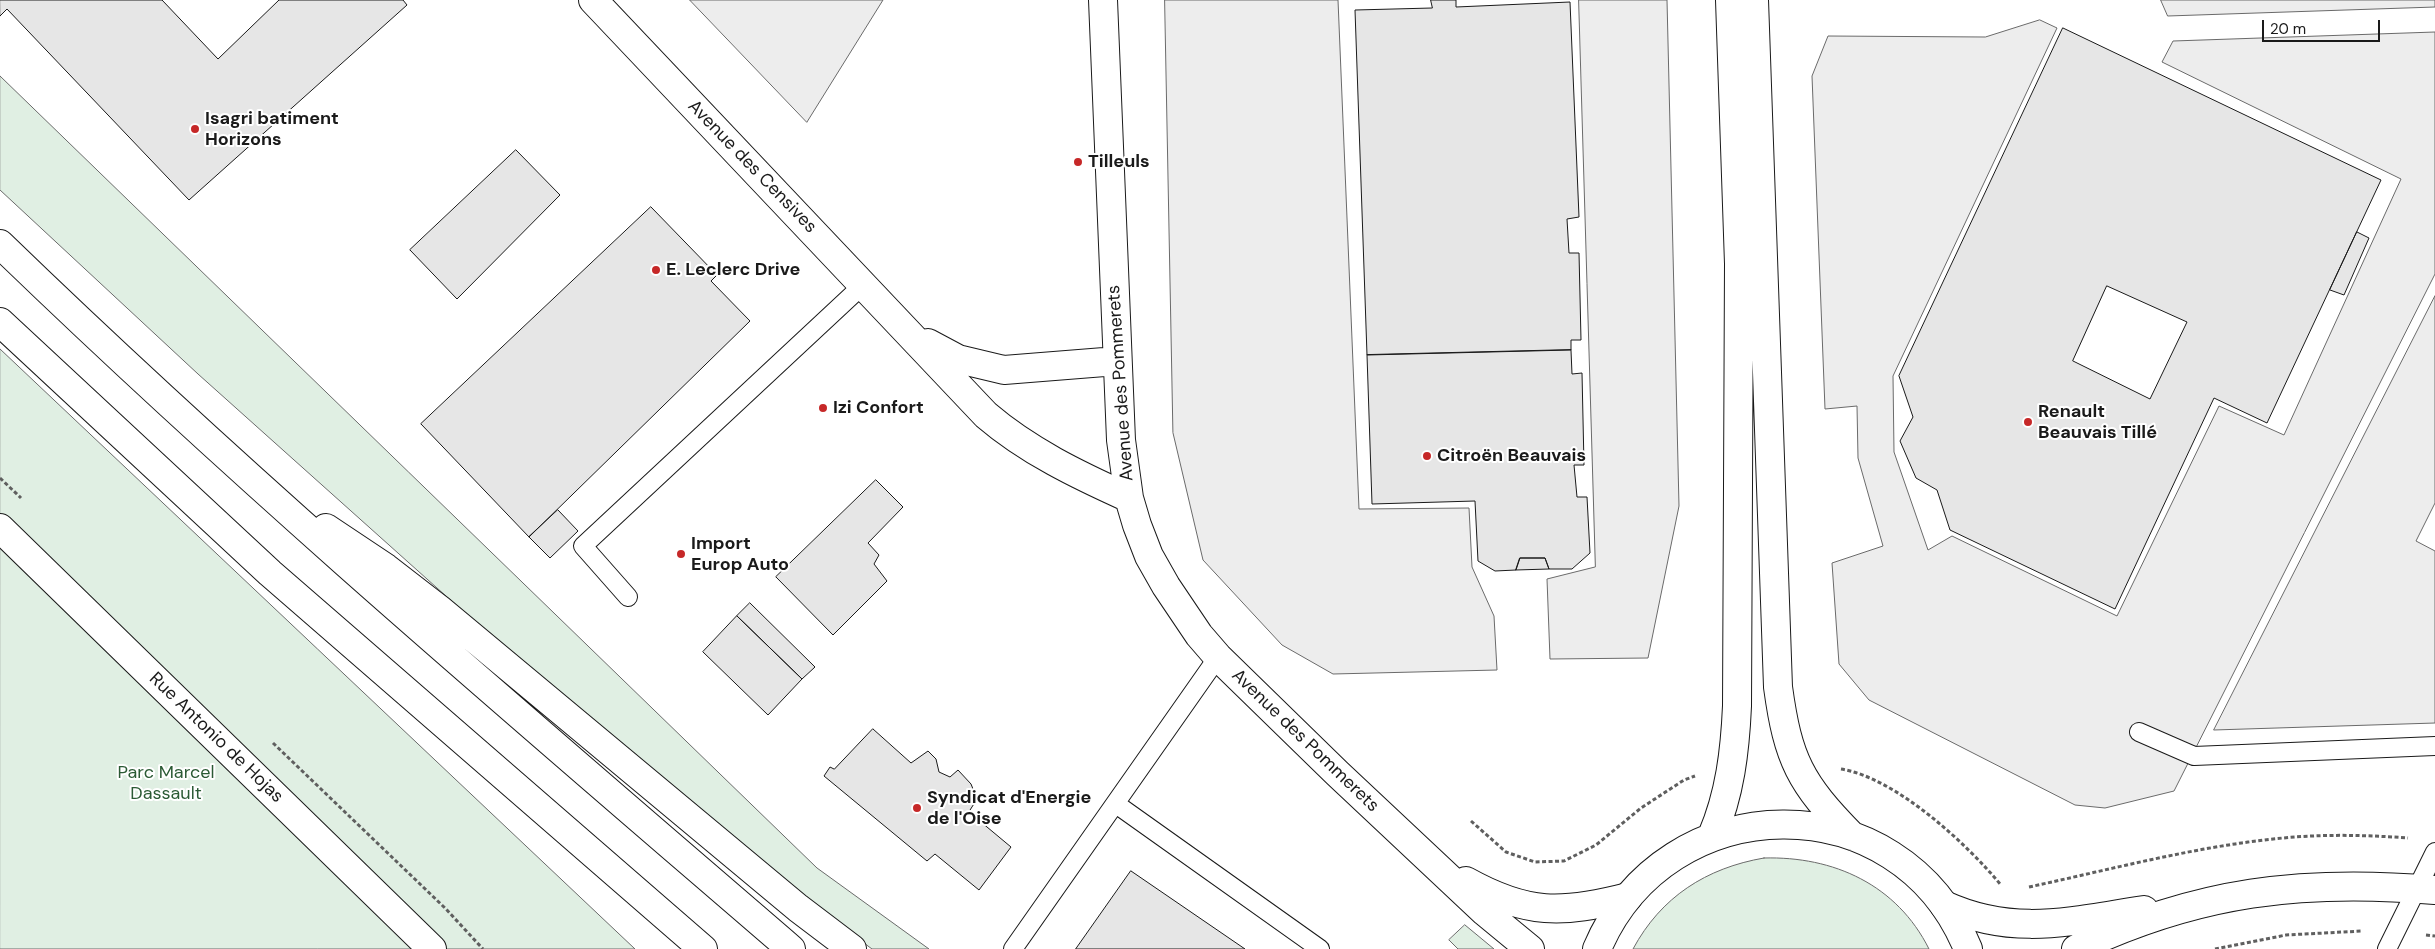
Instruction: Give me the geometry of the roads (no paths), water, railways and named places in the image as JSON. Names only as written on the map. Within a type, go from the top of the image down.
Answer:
[{"type":"main road","name":"Avenue des Censives","points":[[593,0],[864,284],[968,398],[1006,432],[1060,465],[1129,498]]},
{"type":"main road","name":"Avenue des Pommerets","points":[[1103,0],[1121,440],[1129,498],[1149,556],[1183,613],[1218,657],[1337,773],[1432,860],[1485,912],[1530,949]]},
{"type":"main road","points":[[1712,836],[1721,816],[1728,788],[1734,756],[1737,706],[1739,264],[1730,0]]},
{"type":"main road","points":[[1754,0],[1778,687],[1785,732],[1798,768],[1818,800],[1852,836]]},
{"type":"main road","points":[[0,244],[242,471],[526,722],[791,949]]},
{"type":"main road","points":[[0,322],[270,573],[703,949]]},
{"type":"main road","name":"Avenue des Censives","points":[[911,334],[958,359],[1004,370],[1118,361]]},
{"type":"main road","points":[[242,471],[386,568],[439,609],[798,908],[852,949]]},
{"type":"main road","name":"Rue Antonio de Hojas","points":[[0,528],[432,949]]},
{"type":"main road","points":[[1597,949],[1607,927],[1628,897],[1666,861],[1712,836],[1749,826],[1788,824],[1815,826],[1852,836],[1879,848],[1924,882],[1944,905],[1968,949]]},
{"type":"main road","points":[[561,827],[675,949]]},
{"type":"main road","name":"Avenue des Pommerets","points":[[1432,860],[1494,897],[1523,906],[1569,909],[1628,897]]},
{"type":"main road","points":[[1944,905],[1990,922],[2029,925],[2188,905],[2220,897],[2305,886],[2373,886],[2427,889]]},
{"type":"main road","points":[[2076,949],[2188,905]]},
{"type":"lane","points":[[628,597],[584,546],[864,284]]},
{"type":"lane","points":[[1013,949],[1218,657]]},
{"type":"lane","points":[[2139,732],[2194,756],[2435,746]]},
{"type":"lane","points":[[1116,804],[1320,949]]},
{"type":"lane","points":[[2387,949],[2395,932],[2427,889],[2435,852]]},
{"type":"place","name":"Isagri batiment Horizons","points":[[195,129]]},
{"type":"place","name":"Tilleuls","points":[[1078,162]]},
{"type":"place","name":"E. Leclerc Drive","points":[[656,270]]},
{"type":"place","name":"Izi Confort","points":[[823,408]]},
{"type":"place","name":"Renault Beauvais Tillé","points":[[2028,422]]},
{"type":"place","name":"Citroën Beauvais","points":[[1427,456]]},
{"type":"place","name":"Import Europ Auto","points":[[681,554]]},
{"type":"place","name":"Syndicat d'Energie de l'Oise","points":[[917,808]]},
{"type":"park label","name":"Parc Marcel Dassault","points":[[166,783]]}]
